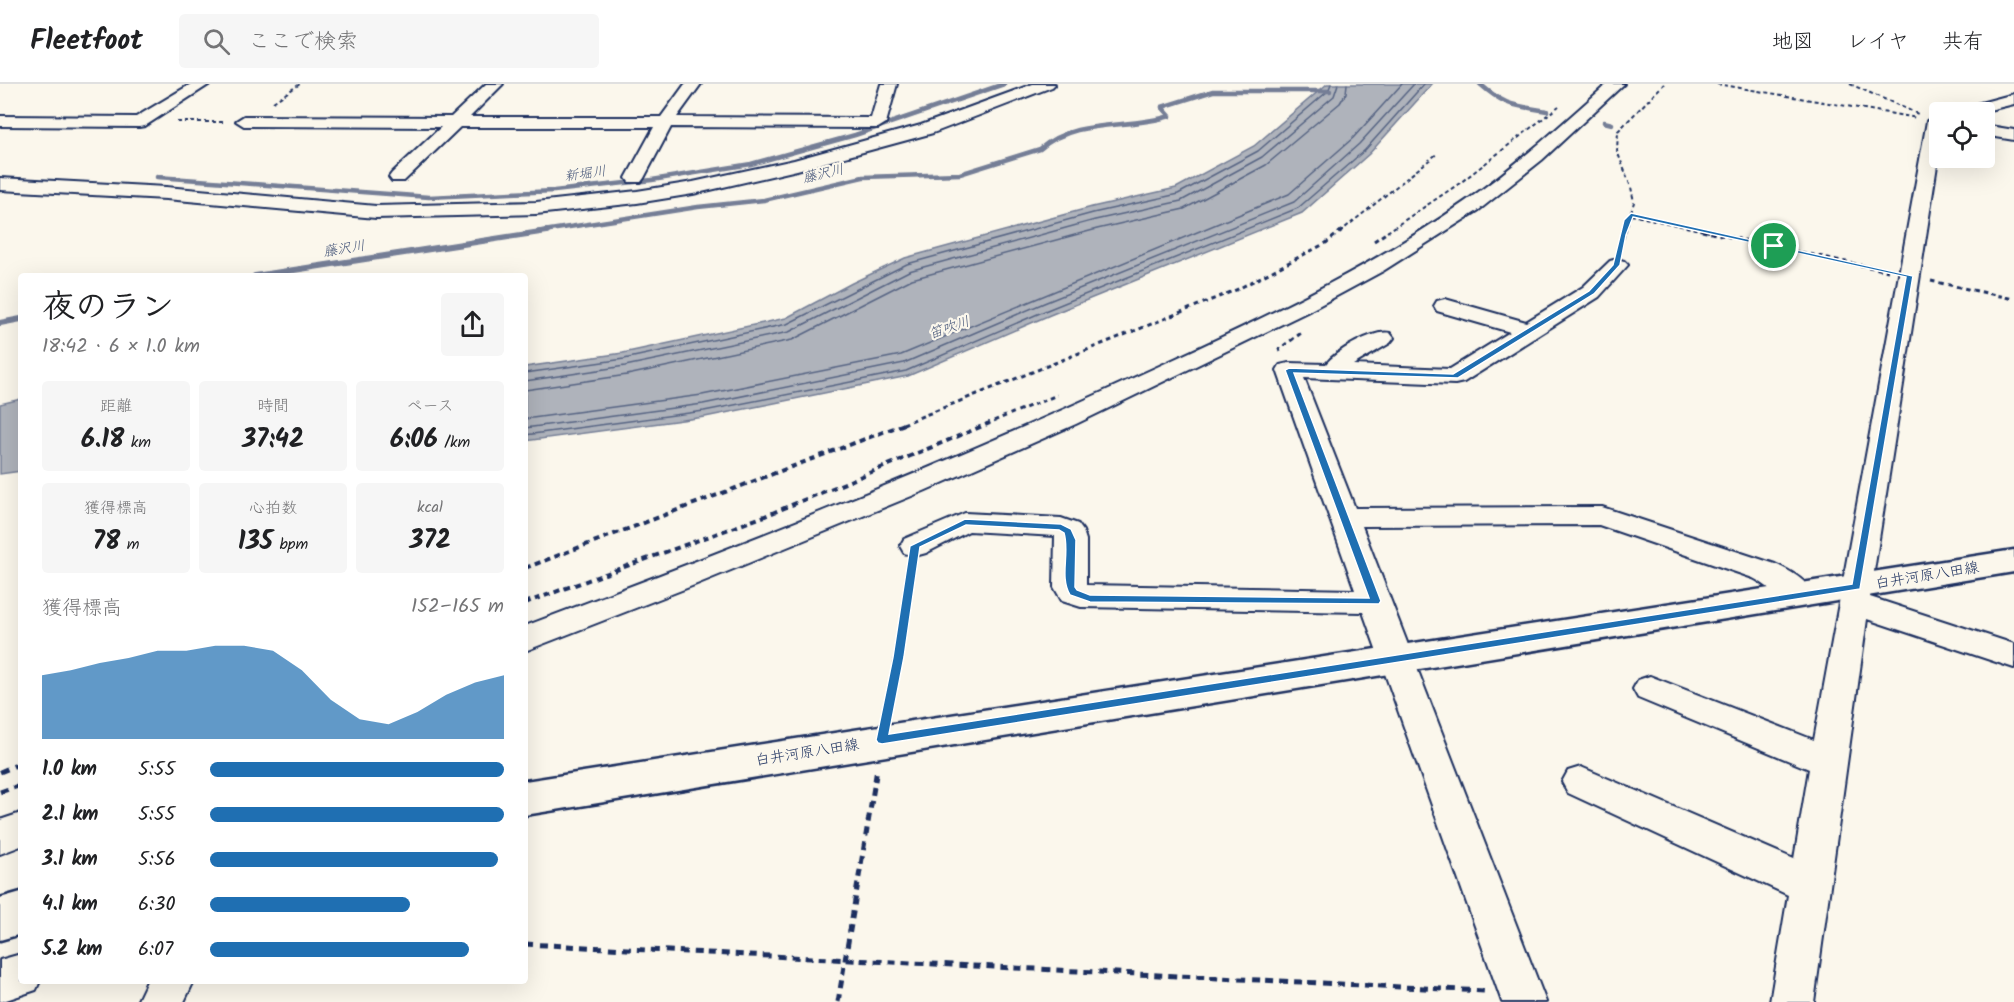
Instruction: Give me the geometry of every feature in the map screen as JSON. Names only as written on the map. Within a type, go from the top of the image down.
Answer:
[{"type":"main road","name":"白井河原八田線","points":[[528,798],[1799,595],[1855,595],[2014,561]]},
{"type":"main road","points":[[0,919],[18,914]]},
{"type":"street","points":[[0,121],[139,122],[202,84]]},
{"type":"street","points":[[398,177],[495,84]]},
{"type":"street","points":[[635,178],[665,123],[693,84]]},
{"type":"street","points":[[244,121],[878,123],[889,84]]},
{"type":"street","points":[[0,184],[166,193],[376,212],[536,208],[637,197],[693,188],[797,165],[916,132],[1047,84]]},
{"type":"street","points":[[528,638],[714,567],[1010,446],[1344,286],[1452,219],[1520,171],[1578,121],[1616,84]]},
{"type":"street","points":[[1987,102],[2012,91]]},
{"type":"street","points":[[1995,132],[2014,135]]},
{"type":"street","points":[[1792,1002],[1855,595],[1929,163]]},
{"type":"street","points":[[1522,997],[1289,370],[1455,377],[1591,292],[1617,265]]},
{"type":"street","points":[[1445,306],[1531,331]]},
{"type":"street","points":[[1338,372],[1338,365],[1341,362],[1382,338]]},
{"type":"street","points":[[1344,518],[1602,516],[1764,571],[1779,578],[1799,595]]},
{"type":"street","points":[[915,546],[965,522],[1061,527],[1068,531],[1071,540],[1070,587],[1073,593],[1081,596],[1090,598],[1376,601]]},
{"type":"street","points":[[1855,595],[2014,656]]},
{"type":"street","points":[[1650,689],[1829,761]]},
{"type":"street","points":[[1581,782],[1809,885]]},
{"type":"street","points":[[0,837],[18,831]]},
{"type":"street","points":[[0,981],[18,976]]},
{"type":"street","points":[[159,1002],[170,984]]},
{"type":"path","points":[[1617,265],[1622,235],[1631,215],[1633,195],[1617,151],[1618,131],[1664,84]]},
{"type":"path","points":[[1717,84],[1929,120]]},
{"type":"path","points":[[1850,84],[1929,118]]},
{"type":"path","points":[[1369,244],[1460,183],[1561,104]]},
{"type":"path","points":[[139,122],[244,121]]},
{"type":"path","points":[[528,567],[836,452],[1236,290],[1326,243],[1438,153]]},
{"type":"path","points":[[1631,215],[2014,299]]},
{"type":"path","points":[[528,602],[765,516],[1061,393]]},
{"type":"path","points":[[838,1002],[915,546]]},
{"type":"path","points":[[0,772],[18,765]]},
{"type":"path","points":[[0,792],[18,786]]},
{"type":"path","points":[[528,944],[1522,997]]},
{"type":"water","name":"笛吹川","points":[[1327,84],[1432,84],[1369,154],[1302,213],[1050,315],[908,376],[705,417],[528,441],[528,367],[623,353],[786,318],[905,258],[1092,207],[1176,188],[1254,146]]},
{"type":"water","points":[[18,400],[18,471],[0,474],[0,404]]},
{"type":"waterway","name":"新堀川","points":[[157,177],[429,197],[554,191],[652,180],[751,164],[855,135],[1004,84]]},
{"type":"waterway","points":[[1480,84],[1511,104],[1547,111]]},
{"type":"waterway","name":"藤沢川","points":[[537,232],[698,207],[764,200],[863,177],[960,174],[1040,149],[1069,132],[1170,116],[1162,107],[1213,91],[1330,91]]},
{"type":"waterway","points":[[1604,122],[1612,124]]},
{"type":"waterway","name":"藤沢川","points":[[274,273],[547,231]]},
{"type":"waterway","name":"藤沢川","points":[[0,323],[18,320]]},
{"type":"route","points":[[1631,215],[1774,246],[1910,276],[1856,587],[882,740],[898,657],[915,546],[965,522],[1061,527],[1068,531],[1071,540],[1070,587],[1073,593],[1081,596],[1090,598],[1376,601],[1289,370],[1455,377],[1591,292],[1617,265],[1622,235],[1631,215]]}]
